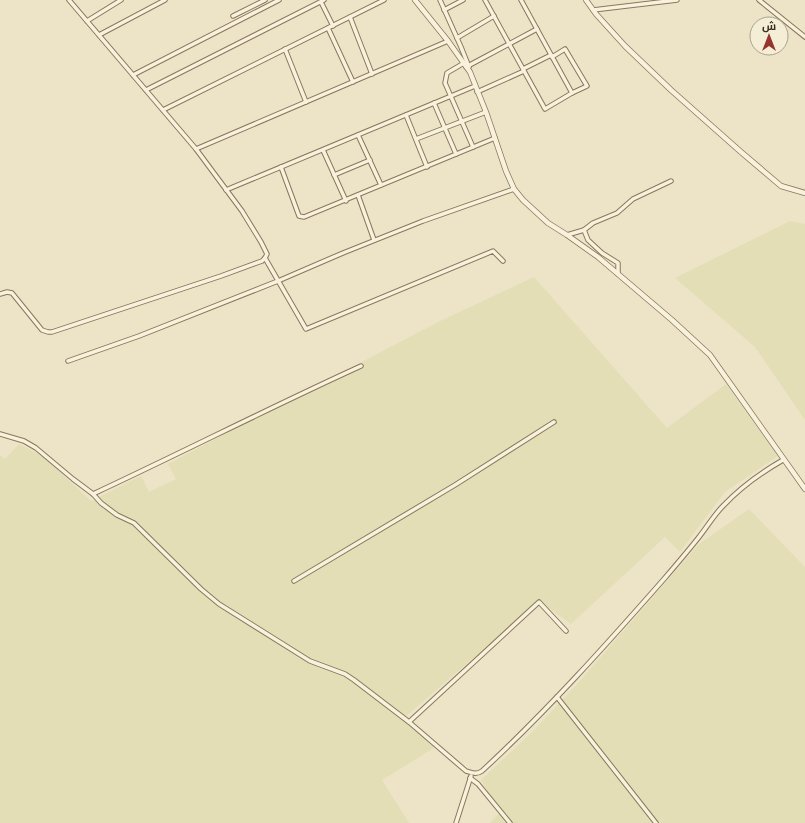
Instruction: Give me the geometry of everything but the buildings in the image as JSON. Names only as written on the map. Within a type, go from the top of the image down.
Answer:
[{"type":"street","points":[[69,0],[196,149],[242,211],[267,252],[266,258],[306,329],[493,251],[503,261]]},
{"type":"street","points":[[87,21],[120,0]]},
{"type":"street","points":[[99,35],[165,0]]},
{"type":"street","points":[[234,16],[265,0]]},
{"type":"street","points":[[133,75],[278,0]]},
{"type":"street","points":[[163,110],[384,0]]},
{"type":"street","points":[[415,0],[448,41],[470,72],[514,189],[523,200],[547,222],[598,257],[672,320],[710,355],[805,489]]},
{"type":"street","points":[[440,0],[457,38],[466,65]]},
{"type":"street","points":[[444,10],[463,0]]},
{"type":"street","points":[[477,92],[524,70],[566,49],[587,86],[545,109],[524,70],[485,0]]},
{"type":"street","points":[[521,0],[572,93]]},
{"type":"street","points":[[586,0],[625,46],[671,90],[741,152],[781,186],[805,193]]},
{"type":"street","points":[[593,10],[677,0]]},
{"type":"street","points":[[759,0],[805,37]]},
{"type":"street","points":[[146,90],[320,1],[333,26]]},
{"type":"street","points":[[457,38],[494,16]]},
{"type":"street","points":[[350,17],[372,74]]},
{"type":"street","points":[[328,28],[353,82]]},
{"type":"street","points":[[473,147],[452,96],[445,83],[447,73],[537,29]]},
{"type":"street","points":[[196,149],[448,41]]},
{"type":"street","points":[[285,49],[306,102]]},
{"type":"street","points":[[226,190],[475,86]]},
{"type":"street","points":[[434,103],[456,154]]},
{"type":"street","points":[[416,139],[486,112]]},
{"type":"street","points":[[406,115],[427,167]]},
{"type":"street","points":[[358,135],[381,185]]},
{"type":"street","points":[[281,167],[298,213],[301,217],[346,201],[495,138]]},
{"type":"street","points":[[323,150],[346,201]]},
{"type":"street","points":[[334,175],[370,160]]},
{"type":"street","points":[[567,235],[584,230],[593,224],[617,213],[644,193],[656,189],[671,181]]},
{"type":"street","points":[[68,361],[139,336],[278,281],[430,218],[514,189]]},
{"type":"street","points":[[358,195],[374,240]]},
{"type":"street","points":[[584,230],[588,240],[618,263],[618,275]]},
{"type":"street","points":[[0,294],[8,292],[12,294],[42,330],[52,332],[221,276],[266,258]]},
{"type":"street","points":[[93,494],[361,366]]},
{"type":"street","points":[[294,580],[455,485],[554,422]]},
{"type":"street","points":[[0,434],[24,441],[36,448],[93,494],[112,512],[138,526],[201,589],[219,604],[305,658],[349,676],[409,722],[466,771],[478,774],[514,741],[557,697],[665,578],[699,537],[722,506],[736,493],[783,460]]},
{"type":"street","points":[[409,722],[539,602],[566,631]]},
{"type":"street","points":[[557,697],[656,823]]},
{"type":"street","points":[[456,823],[472,773]]},
{"type":"street","points":[[470,778],[478,784],[510,823]]},
{"type":"shaded area","points":[[790,221],[805,224],[805,420],[755,347],[675,278]]},
{"type":"shaded area","points":[[534,277],[667,428],[726,384],[778,456],[725,492],[680,552],[665,537],[571,624],[539,601],[404,718],[434,748],[382,780],[409,823],[0,823],[0,455],[5,459],[19,444],[44,457],[91,501],[141,476],[149,492],[176,479],[168,464],[438,322]]},
{"type":"shaded area","points":[[749,509],[805,567],[805,823],[490,823],[500,812],[481,780],[532,732],[579,682],[699,544]]}]
